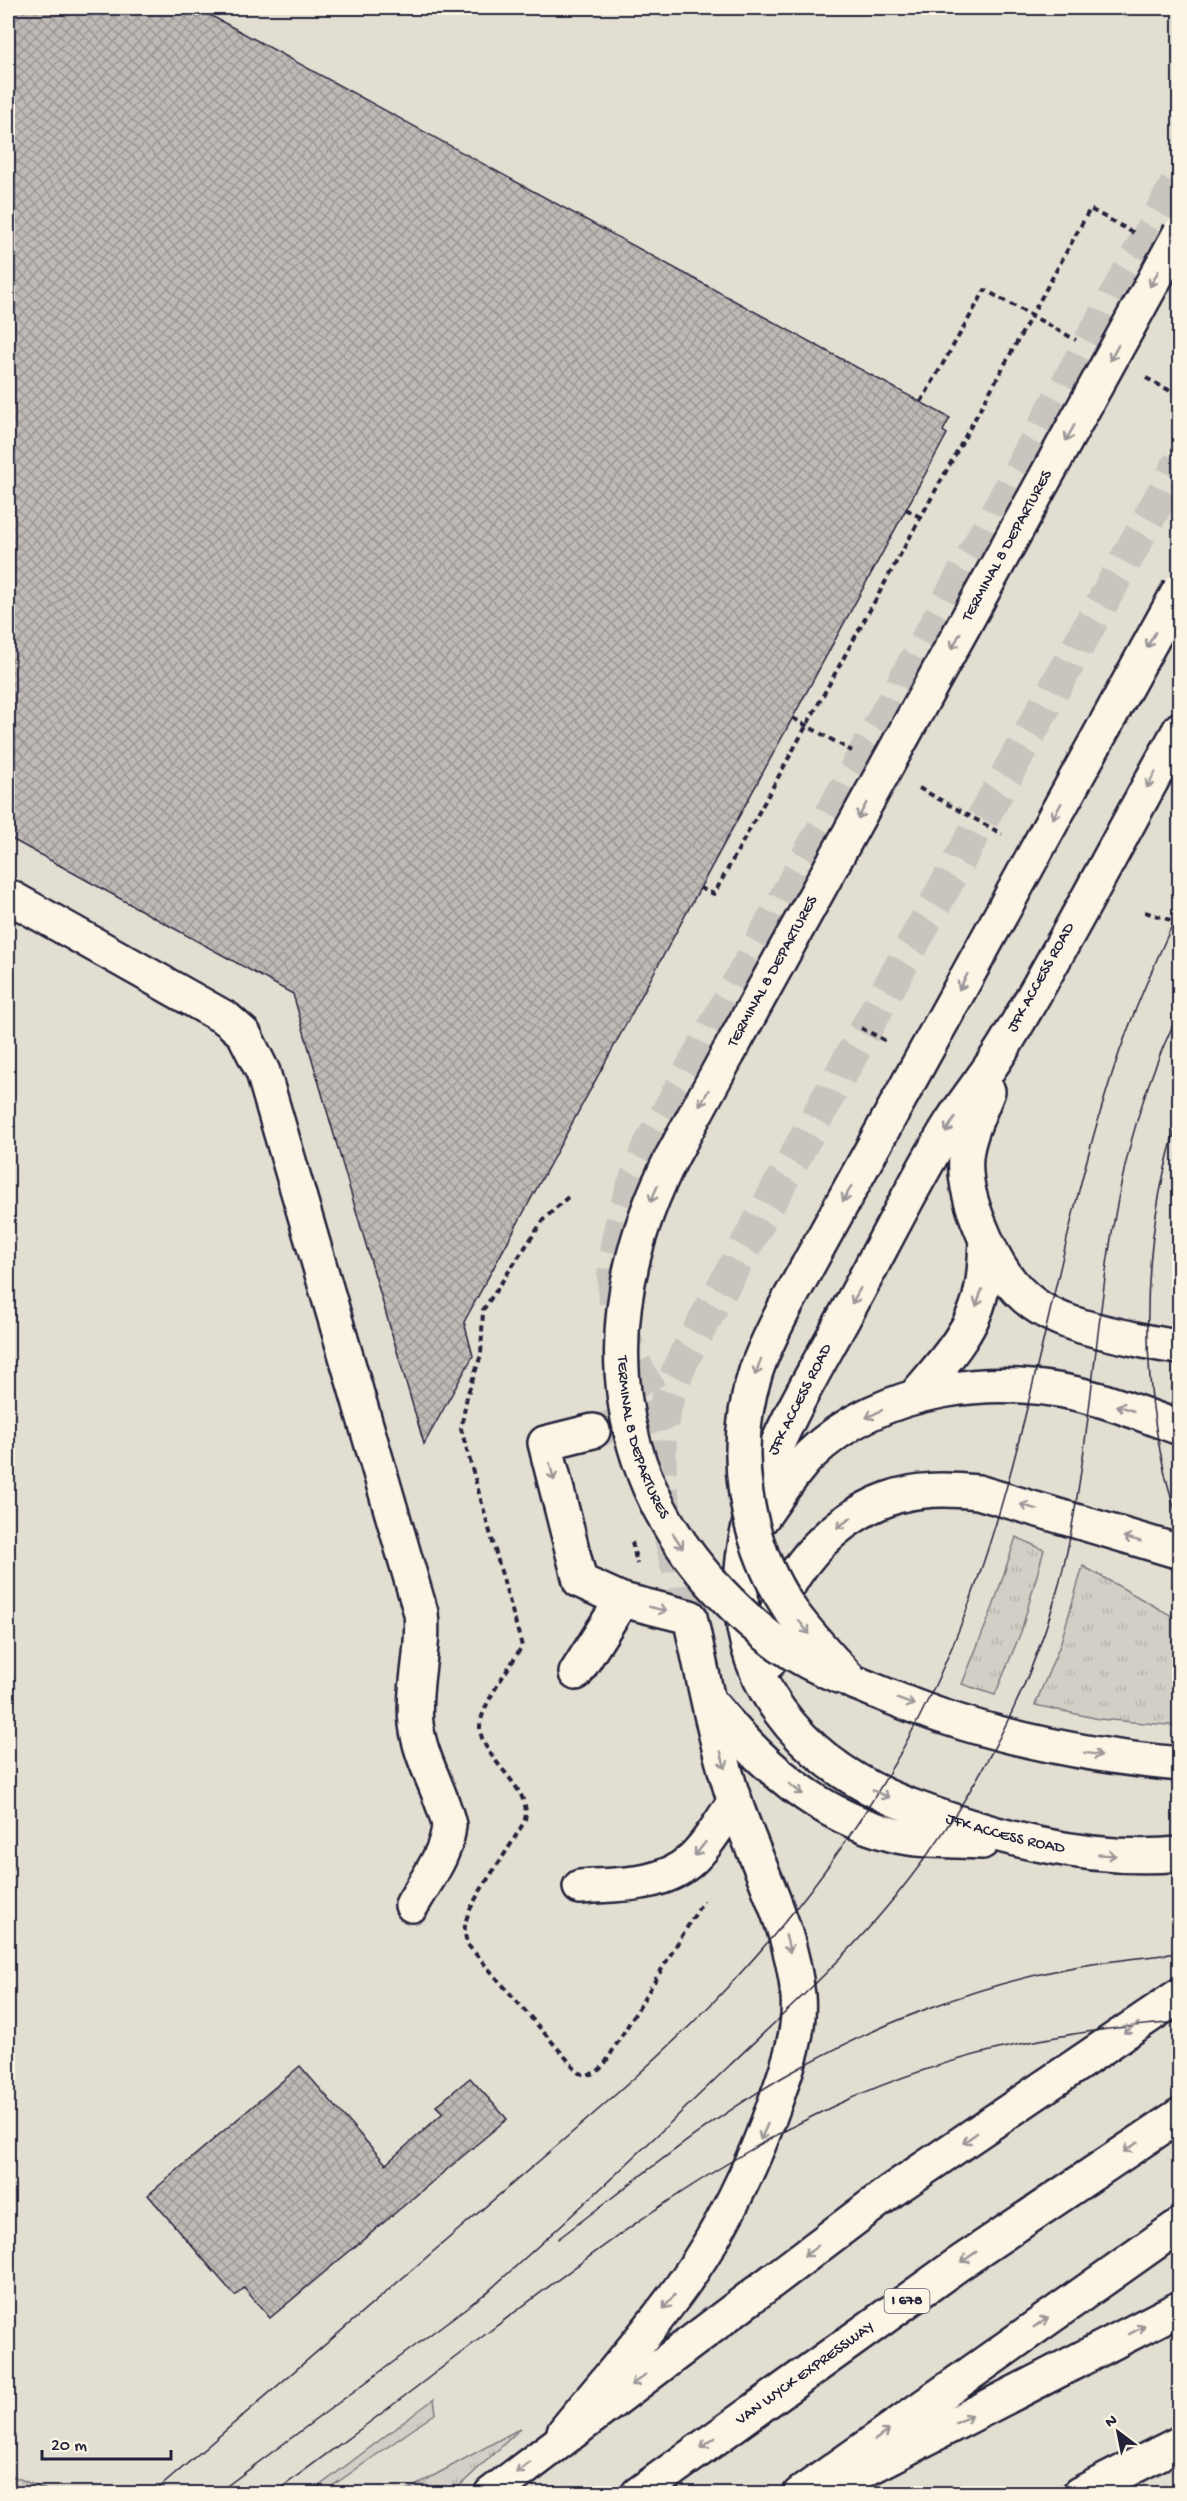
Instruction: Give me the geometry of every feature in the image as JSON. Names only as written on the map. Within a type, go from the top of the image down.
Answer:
[{"type":"main road","name":"TERMINAL 8 DEPARTURES","points":[[1179,233],[666,1168],[631,1262],[621,1334],[622,1383],[631,1439],[653,1498],[686,1553],[742,1616],[766,1637],[811,1666],[940,1716],[1036,1743],[1087,1754],[1179,1764]]},
{"type":"main road","points":[[851,1681],[790,1610],[776,1586],[756,1539],[746,1491],[744,1456],[747,1403],[756,1371],[784,1309],[1179,589]]},
{"type":"main road","name":"JFK ACCESS ROAD","points":[[1179,729],[1006,1042],[949,1126],[804,1392],[768,1466],[746,1541],[741,1594],[748,1651],[774,1703],[810,1748],[859,1784],[918,1809],[1049,1848],[1134,1856],[1179,1854]]},
{"type":"main road","points":[[8,896],[227,1019],[244,1034],[263,1072],[421,1613],[423,1631],[415,1704],[416,1724],[449,1825],[448,1840],[443,1851],[412,1905]]},
{"type":"main road","points":[[1006,1042],[966,1156],[971,1197],[986,1241],[1013,1284],[1046,1314],[1092,1330],[1179,1347]]},
{"type":"main road","points":[[915,1396],[951,1353],[973,1316],[982,1289],[986,1241]]},
{"type":"main road","points":[[746,1541],[789,1479],[833,1436],[861,1420],[915,1396],[945,1389],[978,1386],[1052,1390],[1096,1398],[1179,1428]]},
{"type":"main road","points":[[556,2442],[682,2286],[723,2220],[768,2123],[789,2060],[798,1998],[794,1964],[773,1898],[735,1801],[690,1617],[622,1600],[580,1581],[545,1443],[593,1431]]},
{"type":"main road","points":[[774,1703],[768,1651],[770,1629],[778,1606],[794,1578],[835,1529],[860,1512],[888,1499],[917,1491],[950,1489],[978,1492],[1179,1551]]},
{"type":"main road","points":[[576,1673],[622,1600]]},
{"type":"main road","points":[[710,1703],[746,1746],[776,1773],[806,1797],[843,1817],[896,1835],[1049,1848]]},
{"type":"main road","points":[[580,1887],[645,1881],[678,1870],[691,1860],[735,1801]]},
{"type":"main road","points":[[491,2493],[891,2192],[1179,1995]]},
{"type":"main road","name":"VAN WYCK EXPRESSWAY","points":[[638,2493],[948,2272],[1179,2115]]},
{"type":"main road","points":[[800,2493],[1179,2225]]},
{"type":"main road","points":[[818,2493],[1179,2308]]},
{"type":"main road","points":[[1079,2493],[1179,2443]]},
{"type":"path","points":[[700,888],[714,894],[1090,209]]},
{"type":"path","points":[[921,402],[985,290],[1077,340]]},
{"type":"path","points":[[1138,374],[1179,396]]},
{"type":"path","points":[[906,509],[920,518]]},
{"type":"path","points":[[793,718],[863,756]]},
{"type":"path","points":[[912,784],[1005,836]]},
{"type":"path","points":[[1145,912],[1179,923]]},
{"type":"path","points":[[568,1197],[544,1219],[483,1310],[481,1355],[467,1396],[461,1429],[522,1646],[486,1708],[480,1727],[486,1746],[513,1783],[523,1802],[525,1818],[499,1865],[479,1894],[465,1925],[467,1944],[579,2073],[587,2075],[597,2073],[604,2065],[705,1898]]},
{"type":"shaded area","points":[[8,8],[1179,8],[1179,2493],[8,2494]]},
{"type":"green space","points":[[1016,1537],[1044,1550],[1021,1632],[995,1695],[962,1684],[993,1607]]},
{"type":"green space","points":[[1083,1566],[1179,1620],[1179,1726],[1099,1719],[1035,1705],[1060,1645]]},
{"type":"green space","points":[[434,2399],[436,2413],[322,2493],[310,2493]]},
{"type":"green space","points":[[521,2428],[452,2493],[402,2493]]},
{"type":"green space","points":[[8,2474],[53,2493],[8,2493]]},
{"type":"building","points":[[8,8],[197,8],[950,418],[943,431],[947,434],[464,1322],[473,1356],[424,1444],[293,994],[8,837]]},
{"type":"building","points":[[300,2066],[386,2164],[443,2113],[436,2106],[470,2078],[507,2119],[270,2318],[244,2288],[235,2296],[148,2195]]},
{"type":"tunnel","points":[[593,1431],[664,1414],[642,1377],[627,1344],[617,1312],[614,1281],[616,1250],[623,1218],[650,1144],[1180,178]]},
{"type":"tunnel","points":[[690,1617],[671,1542],[660,1464],[660,1438],[664,1413],[678,1371],[1180,462]]},
{"type":"tram line","points":[[152,2494],[573,2132],[680,2035],[746,1967],[777,1931],[836,1855],[862,1816],[888,1775],[933,1690],[978,1579],[1019,1441],[1069,1229],[1107,1090],[1131,1020],[1180,908]]},
{"type":"tram line","points":[[484,2295],[669,2124],[862,1935],[913,1874],[944,1831],[999,1738],[1042,1640],[1058,1589],[1070,1537],[1081,1471],[1106,1270],[1117,1203],[1132,1138],[1153,1073],[1180,1011]]},
{"type":"tram line","points":[[1180,1114],[1166,1164],[1156,1215],[1150,1267],[1148,1320],[1150,1373],[1156,1425],[1166,1476],[1180,1526]]},
{"type":"tram line","points":[[558,2239],[724,2114],[783,2077],[853,2040],[927,2009],[1003,1984],[1080,1966],[1180,1953]]},
{"type":"tram line","points":[[273,2494],[591,2255],[685,2190],[784,2131],[877,2087],[961,2059],[1092,2031],[1180,2022]]},
{"type":"tram line","points":[[216,2494],[490,2290]]}]
